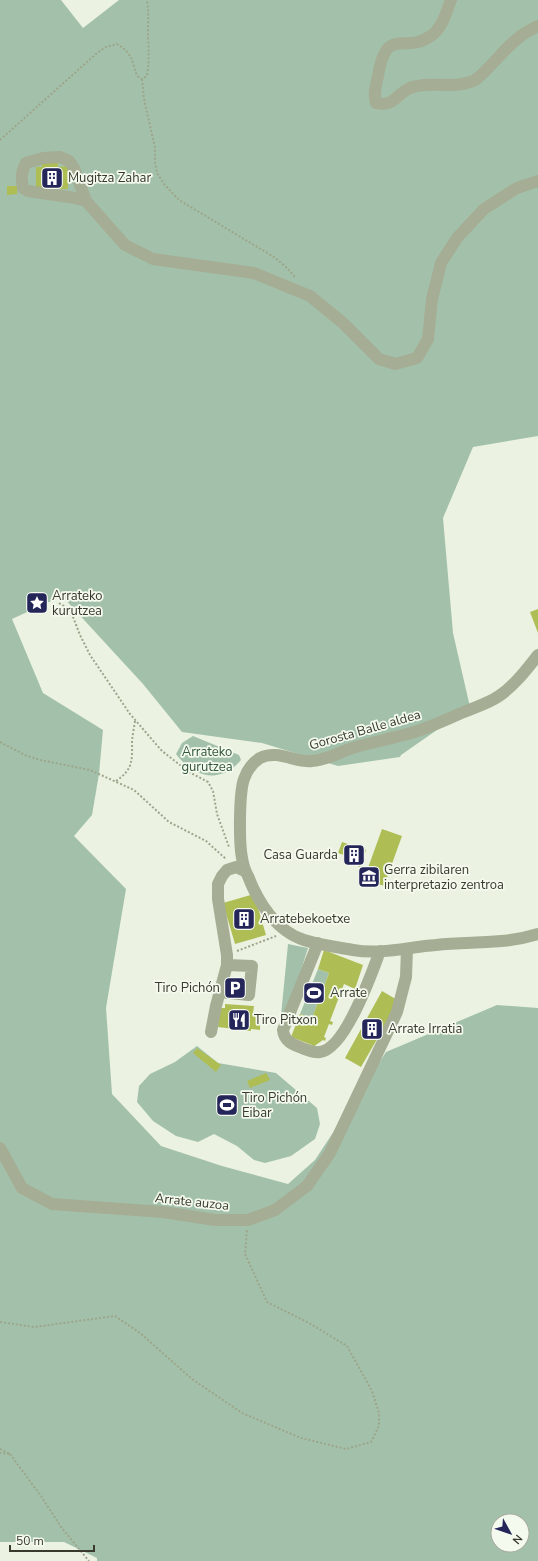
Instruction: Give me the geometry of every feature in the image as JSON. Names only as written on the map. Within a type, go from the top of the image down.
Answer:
[{"type":"street","points":[[451,0],[439,28],[432,35],[416,42],[394,44],[388,47],[385,51],[380,61],[374,97],[376,103],[383,105],[390,103],[408,88],[465,83],[474,80],[481,75],[512,42],[529,30],[538,26]]},
{"type":"street","points":[[86,201],[28,191],[23,188],[21,180],[22,171],[26,163],[43,158],[60,157],[69,161],[74,168],[86,201],[125,245],[153,259],[254,273],[310,296],[343,323],[379,359],[395,364],[417,358],[428,339],[432,299],[441,263],[457,238],[484,209],[517,188],[538,181]]},
{"type":"street","name":"Gorosta Balle aldea","points":[[538,655],[516,682],[499,696],[484,704],[413,732],[357,747],[324,759],[302,761],[274,754],[260,758],[249,769],[241,792],[240,869],[269,914],[278,925],[302,940],[364,952],[436,945],[488,943],[524,938],[538,934]]},
{"type":"street","points":[[211,1032],[227,960],[218,899],[218,884],[227,870],[240,869]]},
{"type":"street","points":[[318,943],[283,1030],[287,1040],[311,1051],[320,1052],[332,1046],[345,1030],[365,991],[380,951]]},
{"type":"street","name":"Arrate auzoa","points":[[0,1148],[22,1188],[52,1204],[163,1212],[215,1220],[248,1220],[275,1210],[307,1186],[330,1153],[397,1012],[406,977],[407,949]]},
{"type":"street","points":[[220,992],[249,996],[252,966],[227,960]]},
{"type":"path","points":[[142,79],[147,76],[149,68],[149,13],[147,0]]},
{"type":"path","points":[[0,140],[97,53],[106,47],[117,44],[125,49],[132,57],[137,76],[142,79]]},
{"type":"path","points":[[142,79],[144,99],[155,148],[157,173],[164,184],[179,200],[274,257],[297,279]]},
{"type":"path","points":[[59,603],[67,608],[74,617],[80,635],[90,655],[135,720],[162,751],[189,772],[208,782],[212,791],[217,814],[231,853]]},
{"type":"path","points":[[116,781],[123,776],[130,766],[133,756],[132,739],[135,720]]},
{"type":"path","points":[[0,742],[25,755],[40,760],[90,770],[134,790],[169,822],[206,841],[240,869]]},
{"type":"path","points":[[227,960],[288,931]]},
{"type":"path","points":[[0,1322],[34,1326],[115,1316],[140,1333],[192,1379],[242,1413],[301,1438],[346,1449],[370,1442],[379,1426],[379,1413],[372,1391],[347,1346],[309,1323],[266,1302],[245,1254],[248,1220]]},
{"type":"path","points":[[0,1449],[10,1454],[41,1496],[61,1527],[89,1561]]},
{"type":"path","points":[[0,1453],[10,1454]]},
{"type":"green space","points":[[0,0],[61,0],[83,28],[119,0],[538,0],[538,436],[473,447],[443,518],[453,633],[470,707],[400,757],[338,766],[262,743],[182,732],[143,684],[62,596],[12,619],[43,693],[103,730],[99,774],[92,815],[74,836],[126,889],[106,1008],[112,1094],[161,1146],[222,1166],[288,1184],[315,1160],[386,1052],[497,1005],[538,1008],[538,1561],[97,1561],[97,1558],[64,1542],[0,1542]]},
{"type":"green space","name":"Arrateko gurutzea","points":[[193,736],[239,755],[241,760],[233,768],[224,773],[207,775],[198,773],[183,762],[176,754],[182,743]]},
{"type":"green space","name":"Arrate","points":[[288,944],[308,948],[283,1027],[280,1026]]},
{"type":"green space","name":"Arrate","points":[[318,969],[329,973],[312,1018],[300,1014]]},
{"type":"green space","name":"Tiro Pichón Eibar","points":[[197,1046],[218,1063],[276,1073],[317,1108],[320,1124],[315,1139],[291,1156],[265,1163],[254,1160],[237,1146],[214,1134],[198,1142],[176,1136],[153,1121],[137,1102],[139,1086],[150,1074],[175,1062]]},
{"type":"building","name":"Mugitza Zahar","points":[[42,162],[58,162],[58,167],[68,166],[68,189],[36,189],[36,167],[42,167]]},
{"type":"building","points":[[7,186],[17,186],[17,194],[7,195]]},
{"type":"building","points":[[538,609],[538,633],[530,612]]},
{"type":"building","points":[[382,829],[402,836],[384,886],[364,879]]},
{"type":"building","name":"Casa Guarda","points":[[342,842],[366,850],[360,867],[348,862],[350,857],[338,853]]},
{"type":"building","name":"Arratebekoetxe","points":[[254,894],[266,935],[235,944],[223,903]]},
{"type":"building","points":[[324,950],[363,965],[355,989],[344,984],[330,1021],[333,1022],[332,1025],[329,1024],[324,1037],[326,1038],[325,1041],[323,1040],[313,1047],[312,1045],[291,1037],[300,1014],[312,1018],[329,973],[318,969]]},
{"type":"building","name":"Arrate Irratia","points":[[382,991],[399,1001],[361,1067],[345,1058]]},
{"type":"building","name":"Tiro Pitxon","points":[[225,1004],[254,1006],[253,1013],[260,1013],[260,1030],[251,1029],[251,1031],[218,1027],[220,1008],[225,1008]]},
{"type":"building","points":[[197,1048],[221,1065],[216,1072],[193,1053]]},
{"type":"building","points":[[266,1073],[270,1080],[250,1088],[247,1081]]},
{"type":"place","name":"Mugitza Zahar","points":[[52,178]]},
{"type":"place","name":"Arrateko kurutzea","points":[[37,603]]},
{"type":"place","name":"Casa Guarda","points":[[354,855]]},
{"type":"place","name":"Gerra zibilaren interpretazio zentroa","points":[[369,877]]},
{"type":"place","name":"Arratebekoetxe","points":[[244,919]]},
{"type":"place","name":"Tiro Pichón","points":[[235,988]]},
{"type":"place","name":"Arrate","points":[[314,993]]},
{"type":"place","name":"Tiro Pitxon","points":[[239,1020]]},
{"type":"place","name":"Arrate Irratia","points":[[372,1029]]},
{"type":"place","name":"Tiro Pichón Eibar","points":[[227,1105]]}]
